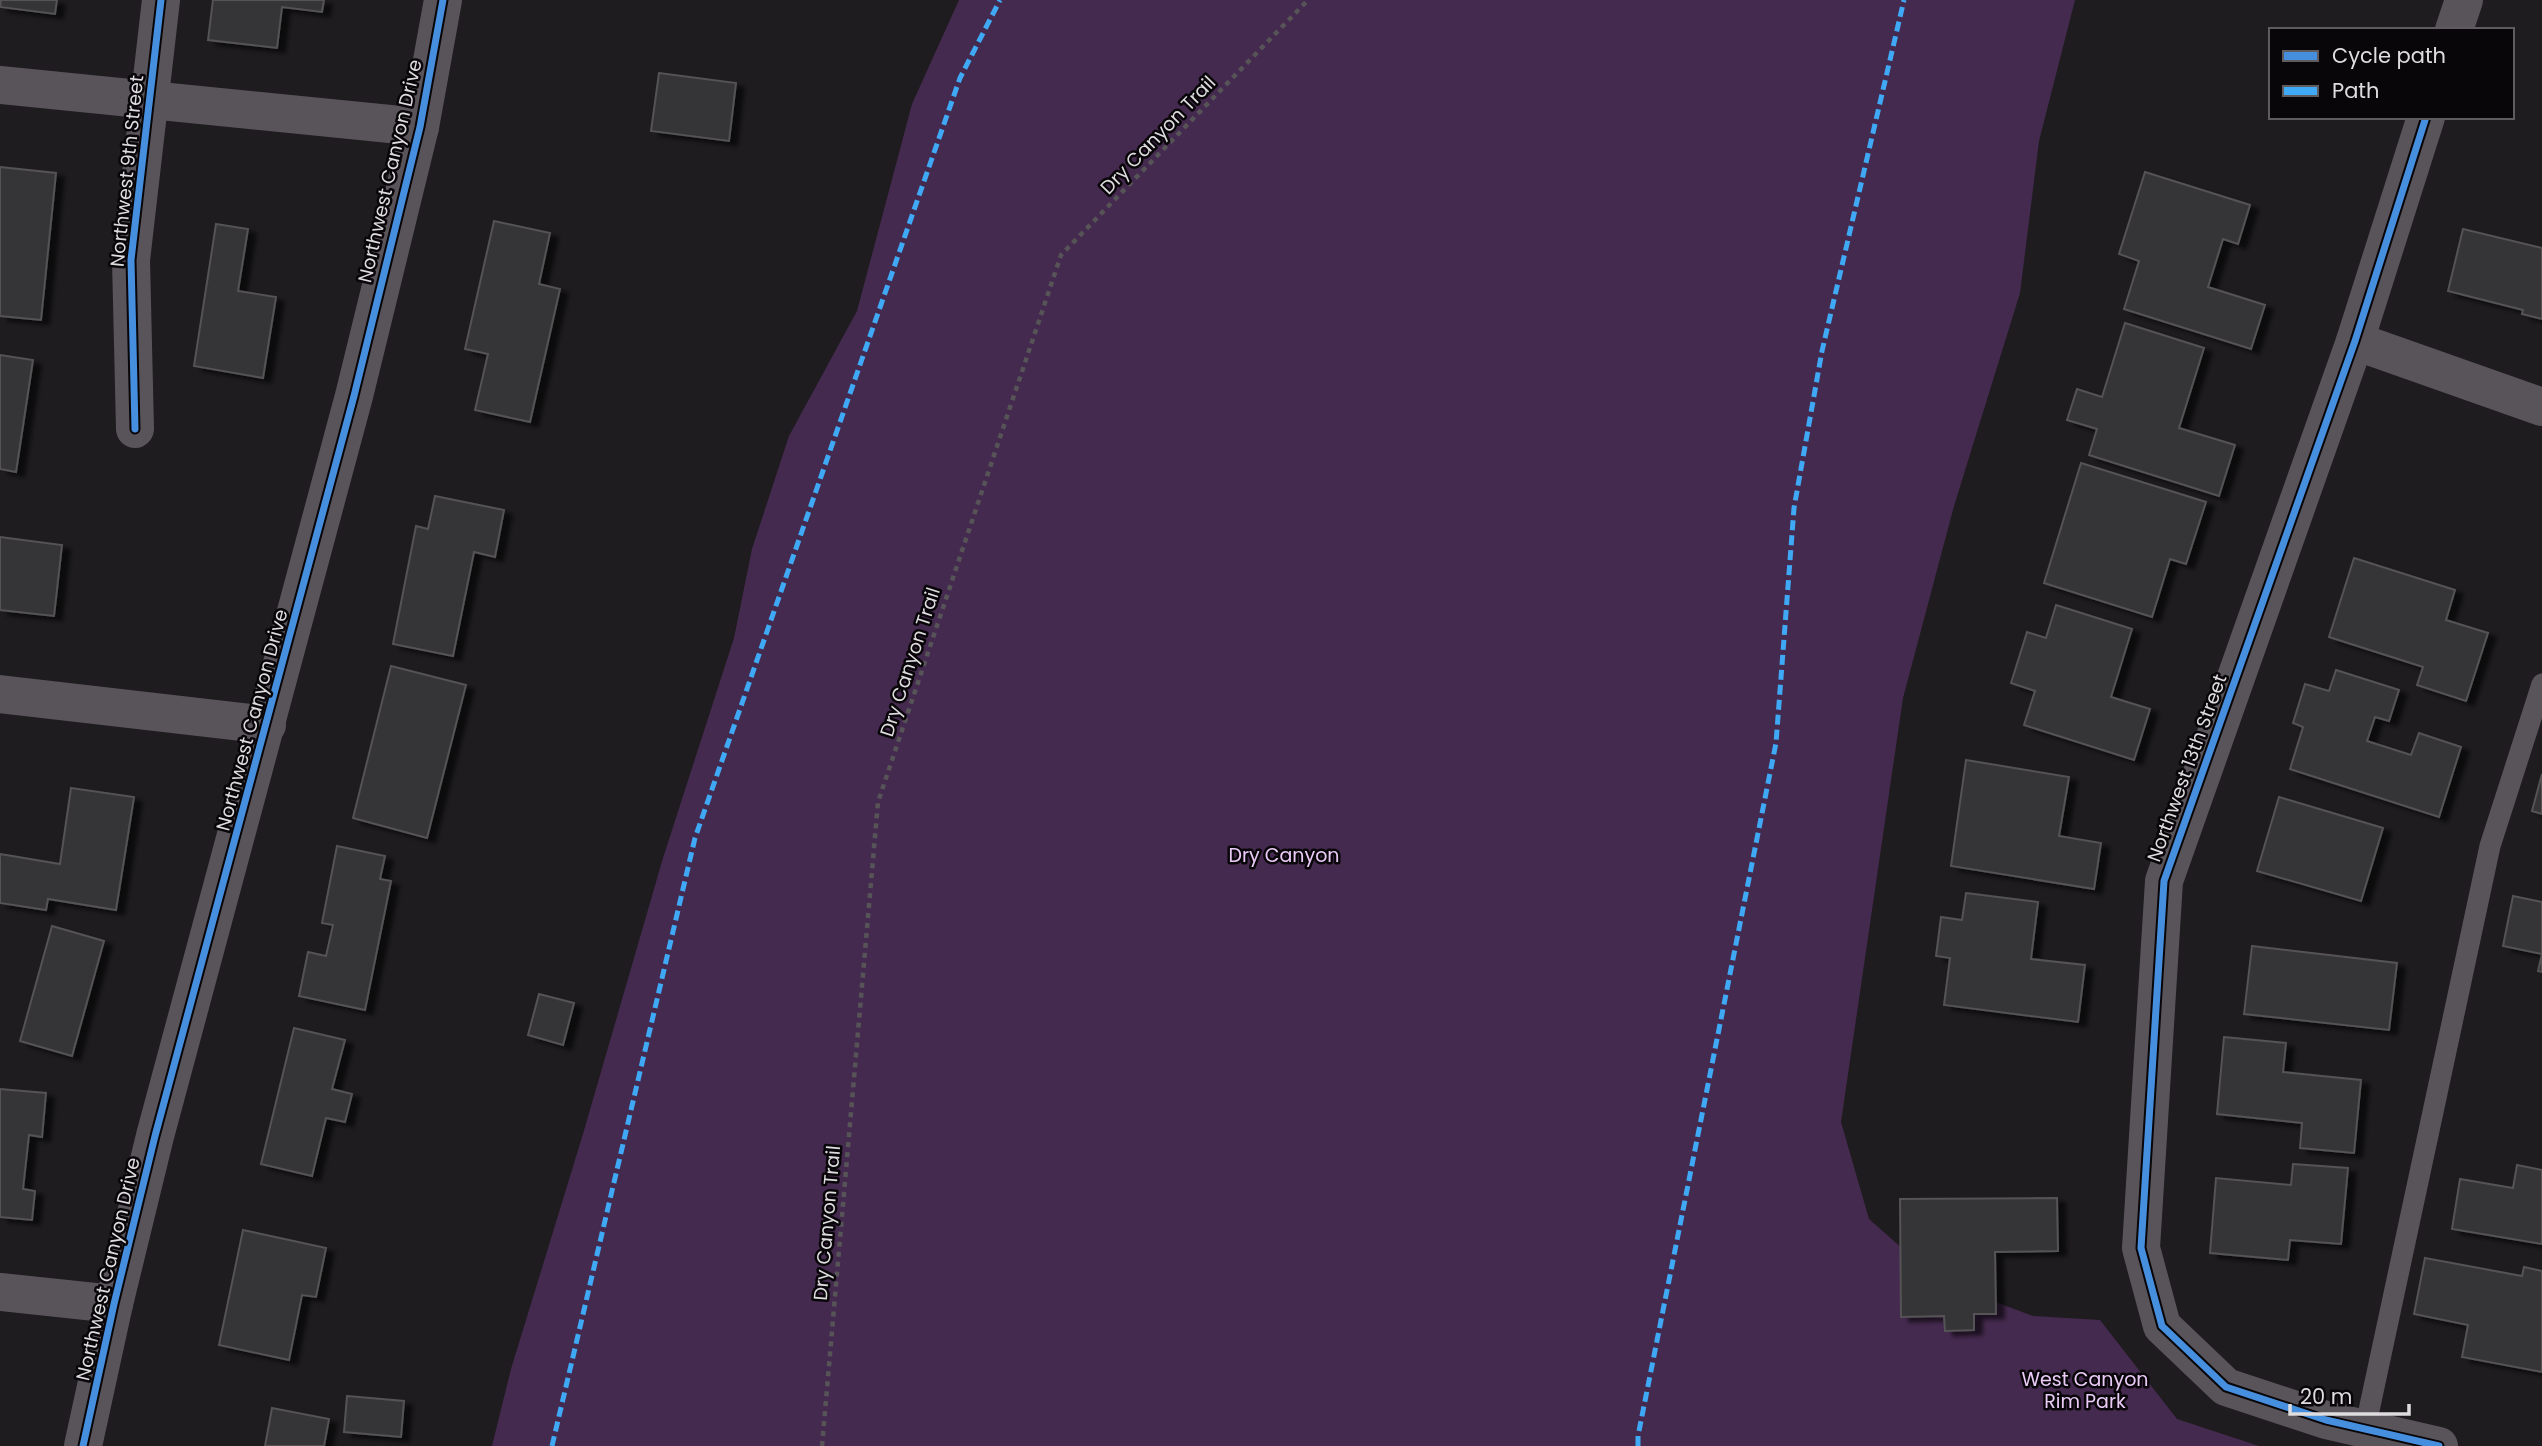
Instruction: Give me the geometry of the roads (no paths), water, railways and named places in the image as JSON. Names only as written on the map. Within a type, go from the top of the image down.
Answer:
[{"type":"street","name":"Northwest 9th Street","points":[[135,429],[131,260],[161,0]]},
{"type":"street","name":"Northwest Canyon Drive","points":[[83,1446],[114,1304],[159,1122],[354,396],[420,127],[443,0]]},
{"type":"street","points":[[2455,28],[2464,0]]},
{"type":"street","points":[[0,85],[420,127]]},
{"type":"street","name":"Northwest 13th Street","points":[[2421,132],[2355,341],[2164,881],[2141,1248],[2162,1326],[2226,1387],[2326,1420],[2439,1446]]},
{"type":"street","points":[[2355,341],[2542,407]]},
{"type":"street","points":[[0,695],[267,725]]},
{"type":"street","points":[[0,1292],[114,1304]]},
{"type":"lane","points":[[2365,1429],[2490,846],[2542,684]]},
{"type":"park label","name":"Dry Canyon","points":[[1284,855]]},
{"type":"park label","name":"West Canyon Rim Park","points":[[2085,1390]]}]
